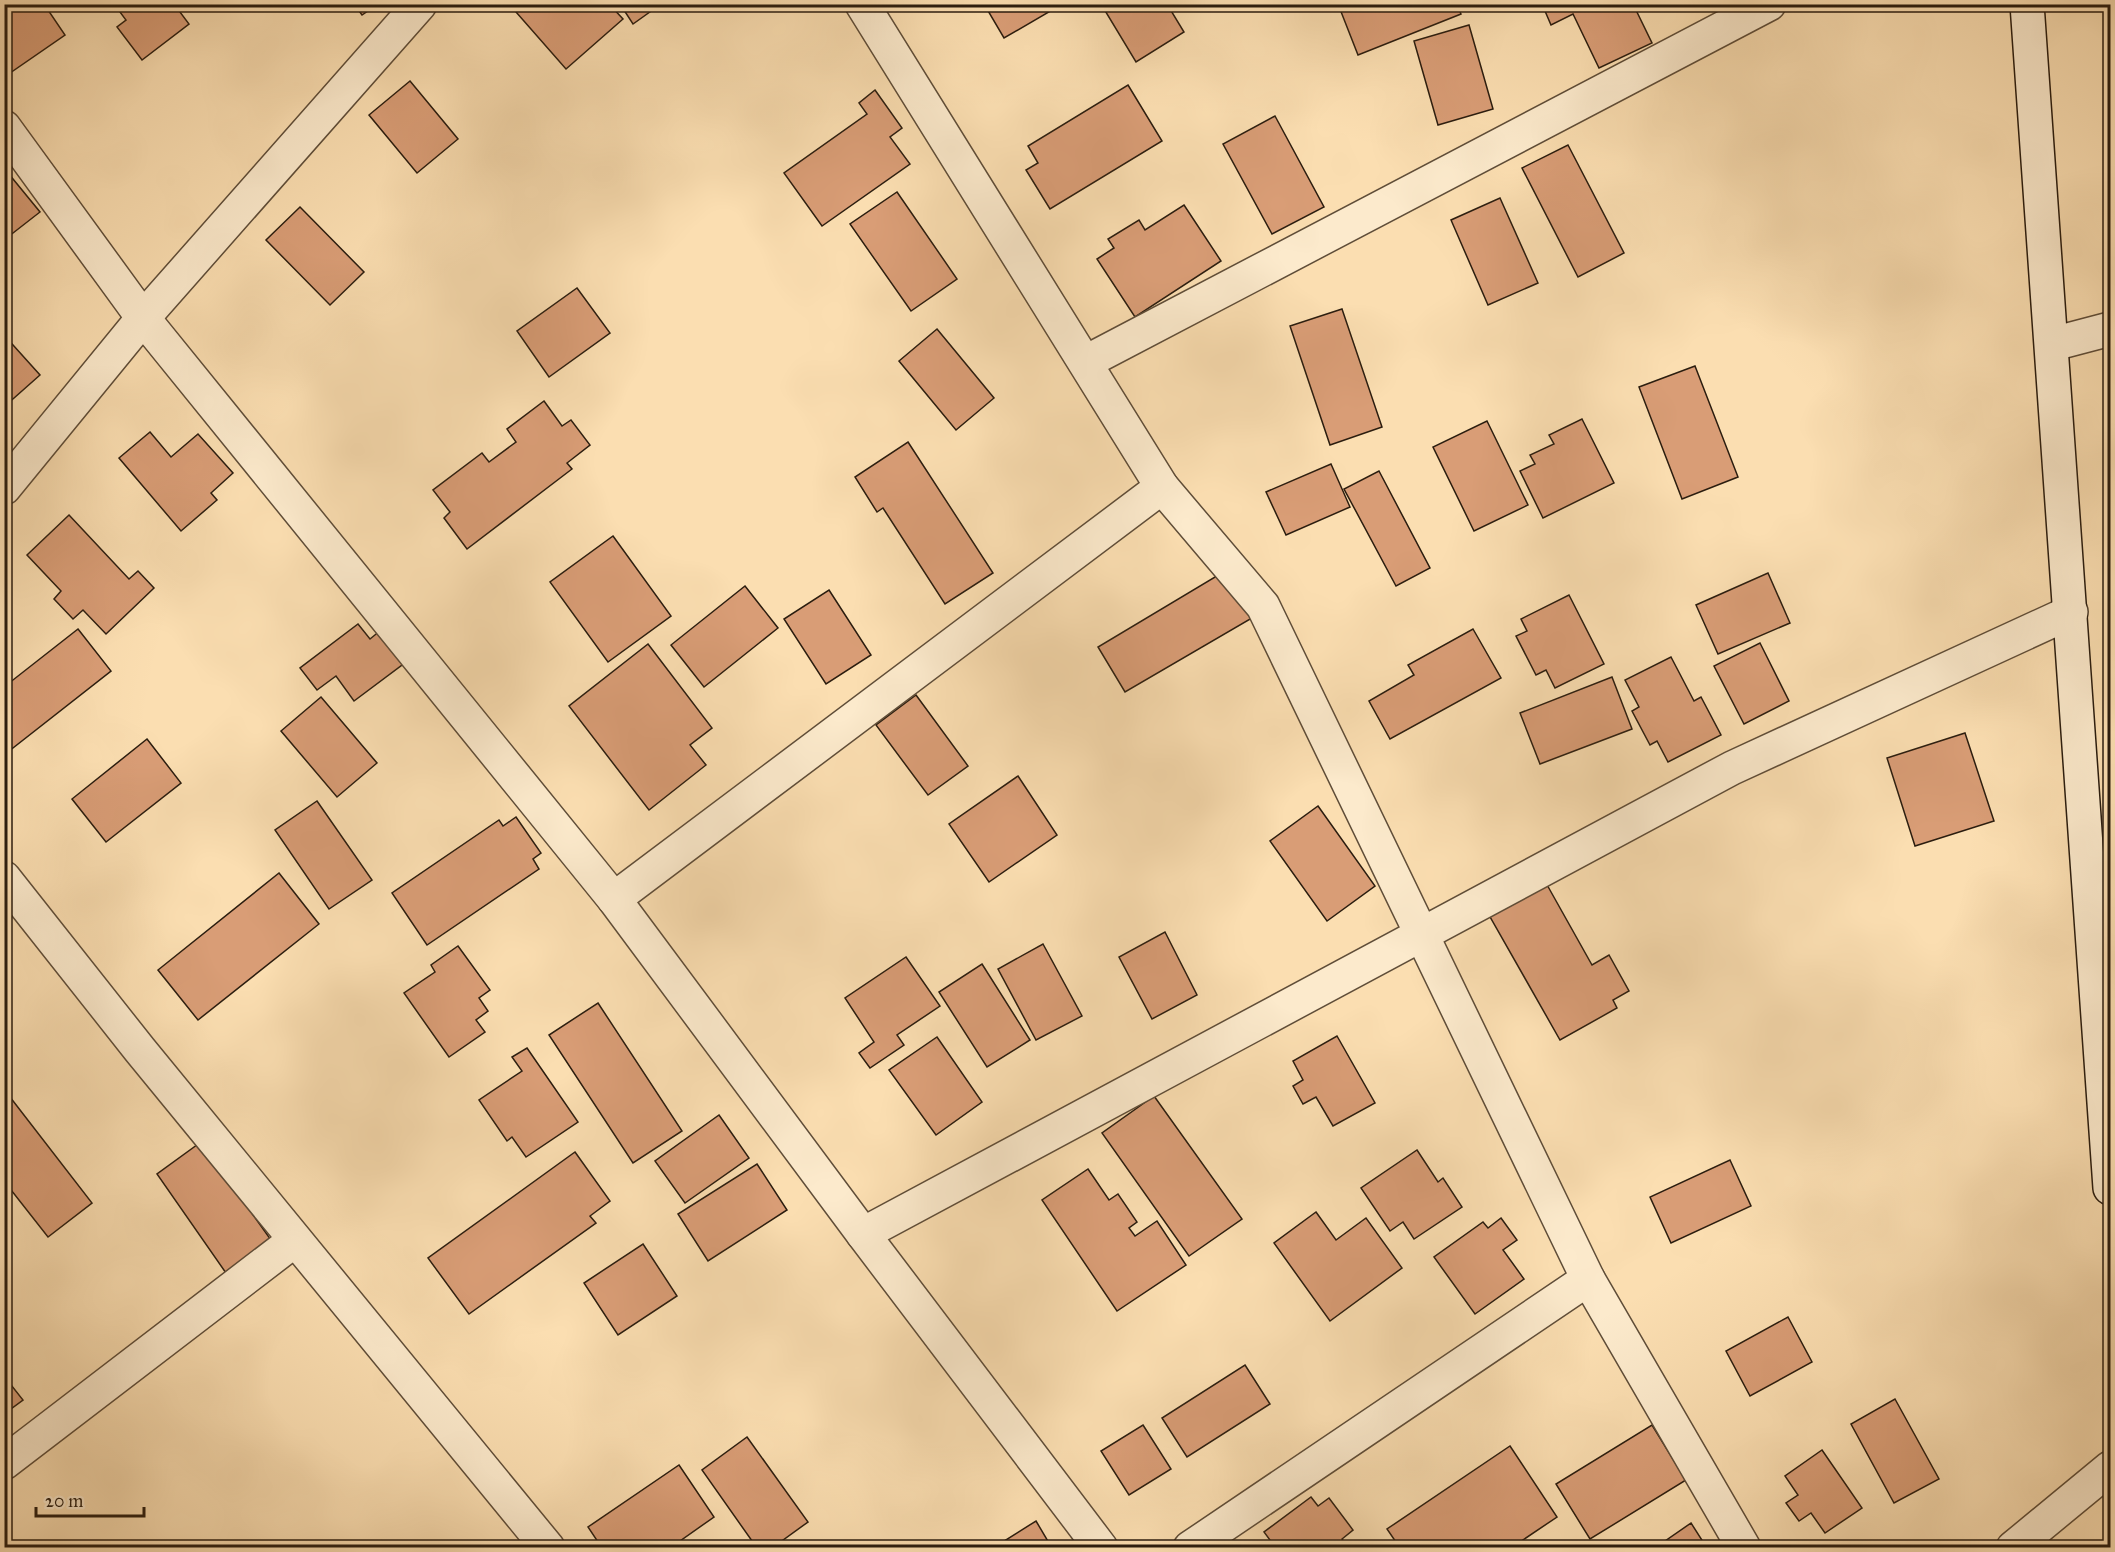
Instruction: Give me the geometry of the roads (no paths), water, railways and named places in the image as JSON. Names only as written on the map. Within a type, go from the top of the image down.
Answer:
[{"type":"street","points":[[4,488],[143,318],[420,4]]},
{"type":"street","points":[[862,4],[1162,487],[1263,606],[1420,936],[1588,1279],[1744,1548]]},
{"type":"street","points":[[1086,362],[1769,4]]},
{"type":"street","points":[[2027,4],[2053,344],[2110,1188]]},
{"type":"street","points":[[4,127],[143,318],[614,899],[863,1234],[1101,1548]]},
{"type":"street","points":[[2053,344],[2110,329]]},
{"type":"street","points":[[614,899],[1162,487]]},
{"type":"street","points":[[863,1234],[1732,768],[2071,612]]},
{"type":"street","points":[[4,878],[295,1240],[548,1548]]},
{"type":"street","points":[[4,1463],[295,1240]]},
{"type":"street","points":[[1190,1548],[1588,1279]]},
{"type":"street","points":[[2013,1548],[2110,1468]]}]
